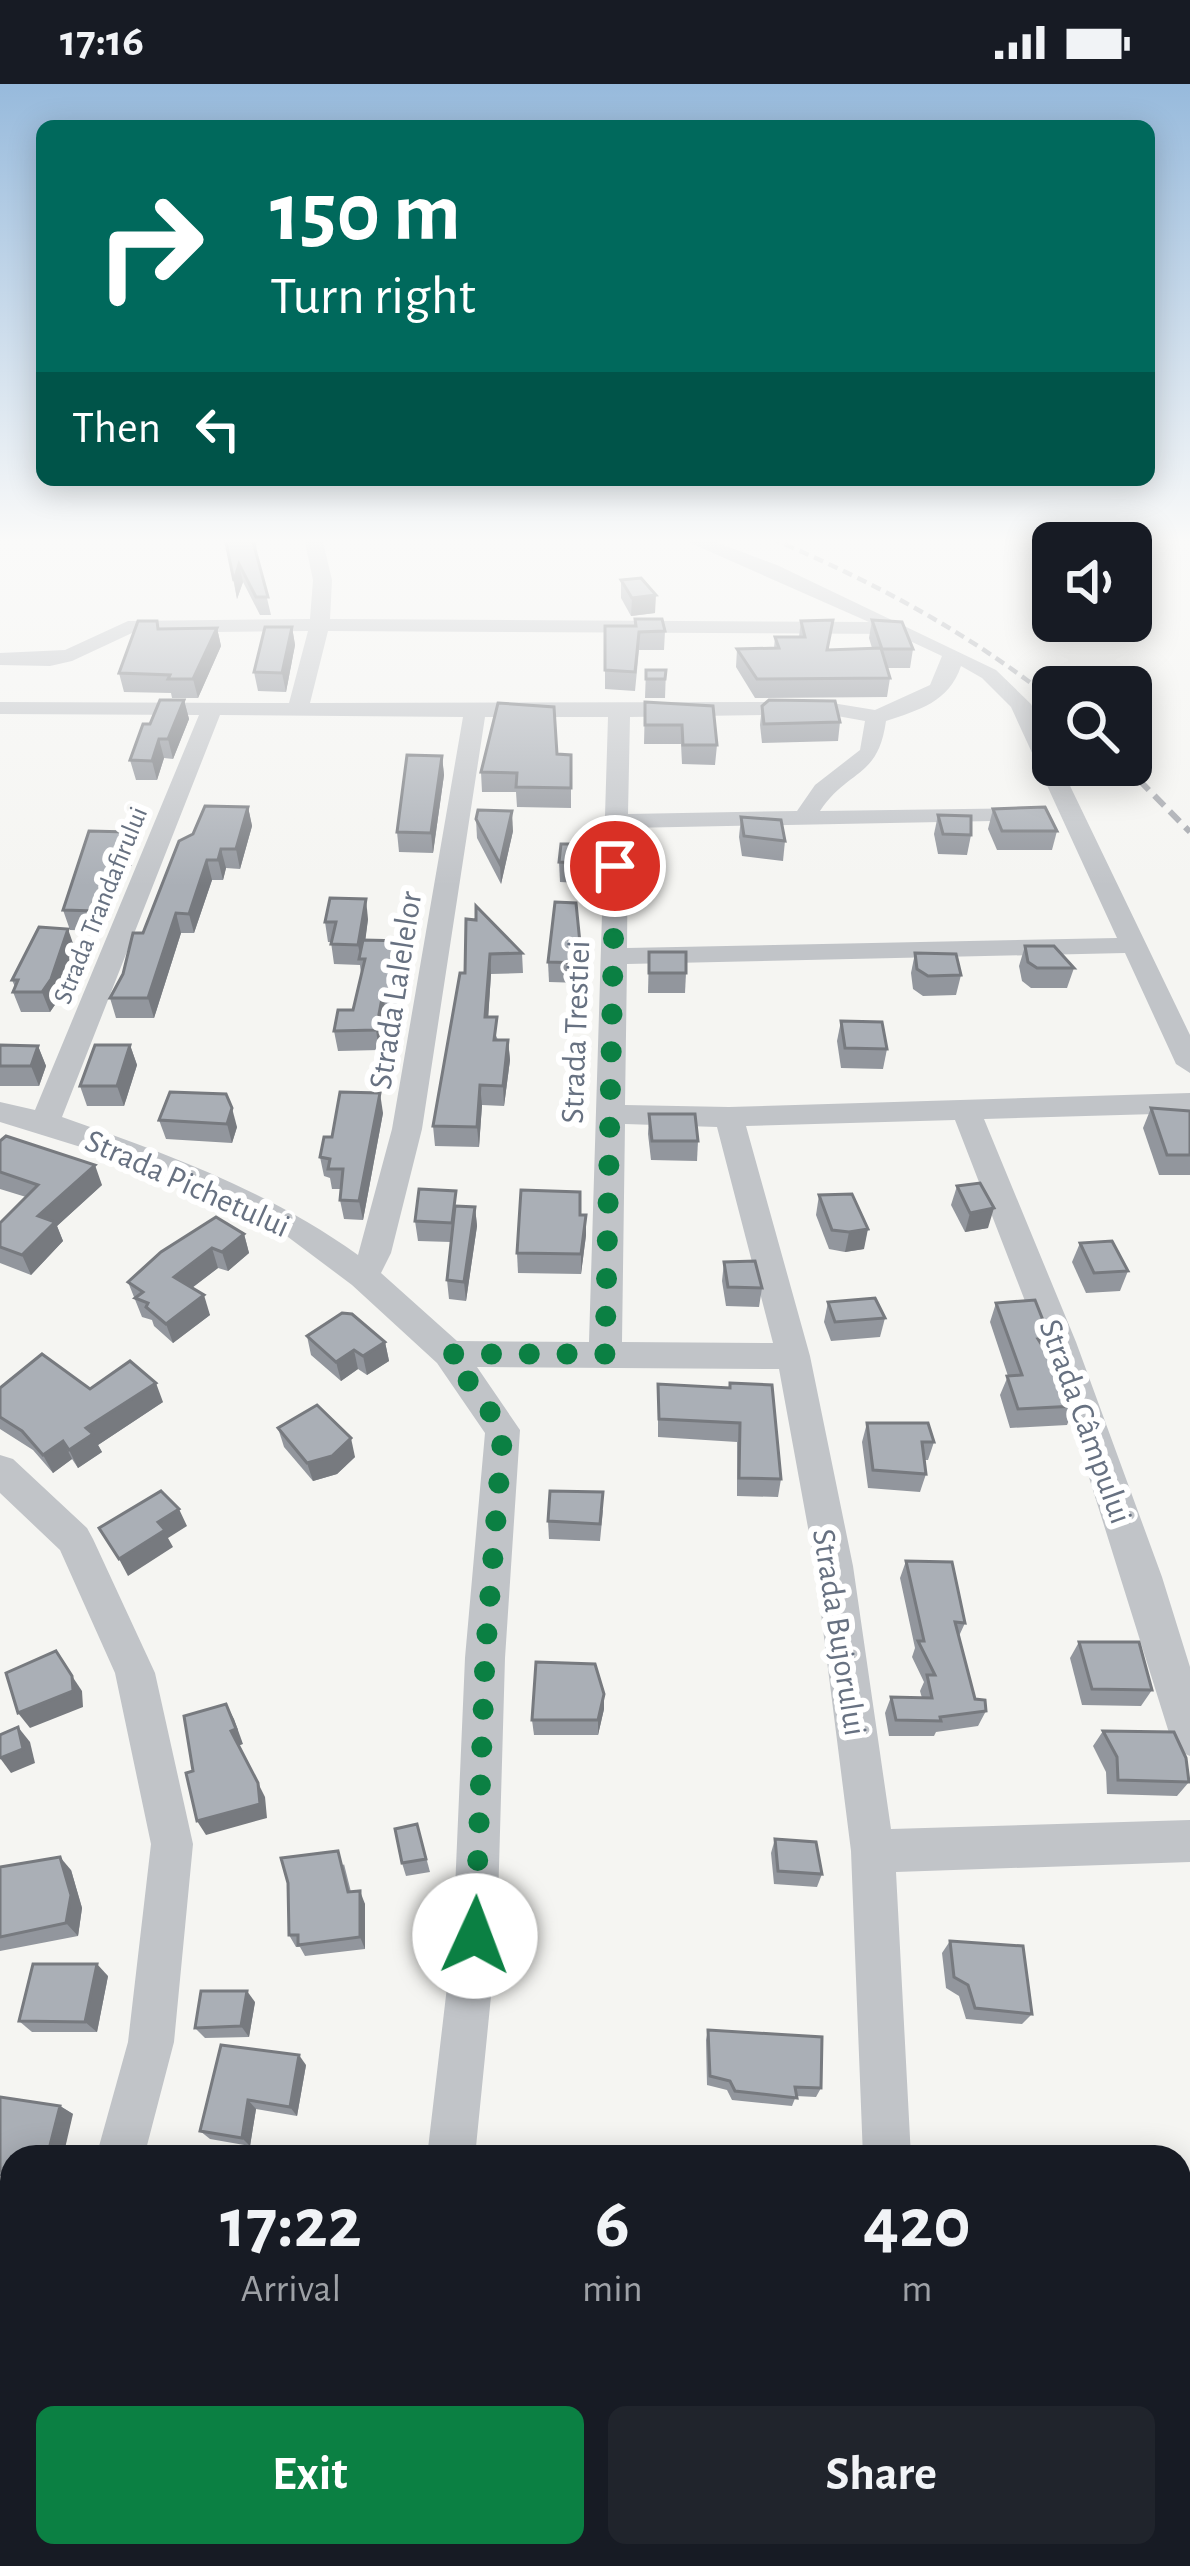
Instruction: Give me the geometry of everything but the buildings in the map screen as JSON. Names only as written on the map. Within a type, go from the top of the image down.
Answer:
[{"type":"street","points":[[0,659],[76,654]]},
{"type":"street","points":[[297,711],[314,654]]},
{"type":"street","points":[[0,708],[826,708],[876,717],[915,704],[944,686],[952,674],[952,654]]},
{"type":"street","points":[[953,654],[989,674],[1020,704],[1076,814],[1190,1064]]},
{"type":"street","points":[[0,733],[67,709]]},
{"type":"street","name":"Strada Trandafirului","points":[[45,1122],[212,711]]},
{"type":"street","name":"Strada Lalelelor","points":[[363,1276],[374,1252],[407,1130],[476,711]]},
{"type":"street","name":"Strada Trestiei","points":[[605,1354],[619,711]]},
{"type":"street","points":[[805,818],[824,790],[871,752],[876,717]]},
{"type":"street","points":[[616,820],[1076,814]]},
{"type":"street","points":[[612,956],[1136,945]]},
{"type":"street","points":[[608,1114],[729,1117],[1190,1103]]},
{"type":"street","name":"Strada Pichetului","points":[[0,1112],[45,1122],[137,1154],[291,1223],[363,1276],[449,1354],[503,1430],[485,1658],[475,1936],[452,2145]]},
{"type":"street","name":"Strada Câmpului","points":[[966,1112],[1055,1330],[1157,1616],[1190,1736]]},
{"type":"street","name":"Strada Bujorului","points":[[729,1117],[793,1356],[834,1566],[873,1851],[886,2145]]},
{"type":"street","points":[[449,1354],[793,1356]]},
{"type":"street","points":[[0,1470],[74,1539],[135,1673],[172,1844],[151,2042],[123,2145]]},
{"type":"street","points":[[873,1851],[1190,1841]]},
{"type":"railway","points":[[989,654],[1032,685]]},
{"type":"railway","points":[[1145,786],[1190,832]]},
{"type":"route","points":[[475,1936],[485,1658],[503,1430],[449,1354],[605,1354],[615,866]]}]
